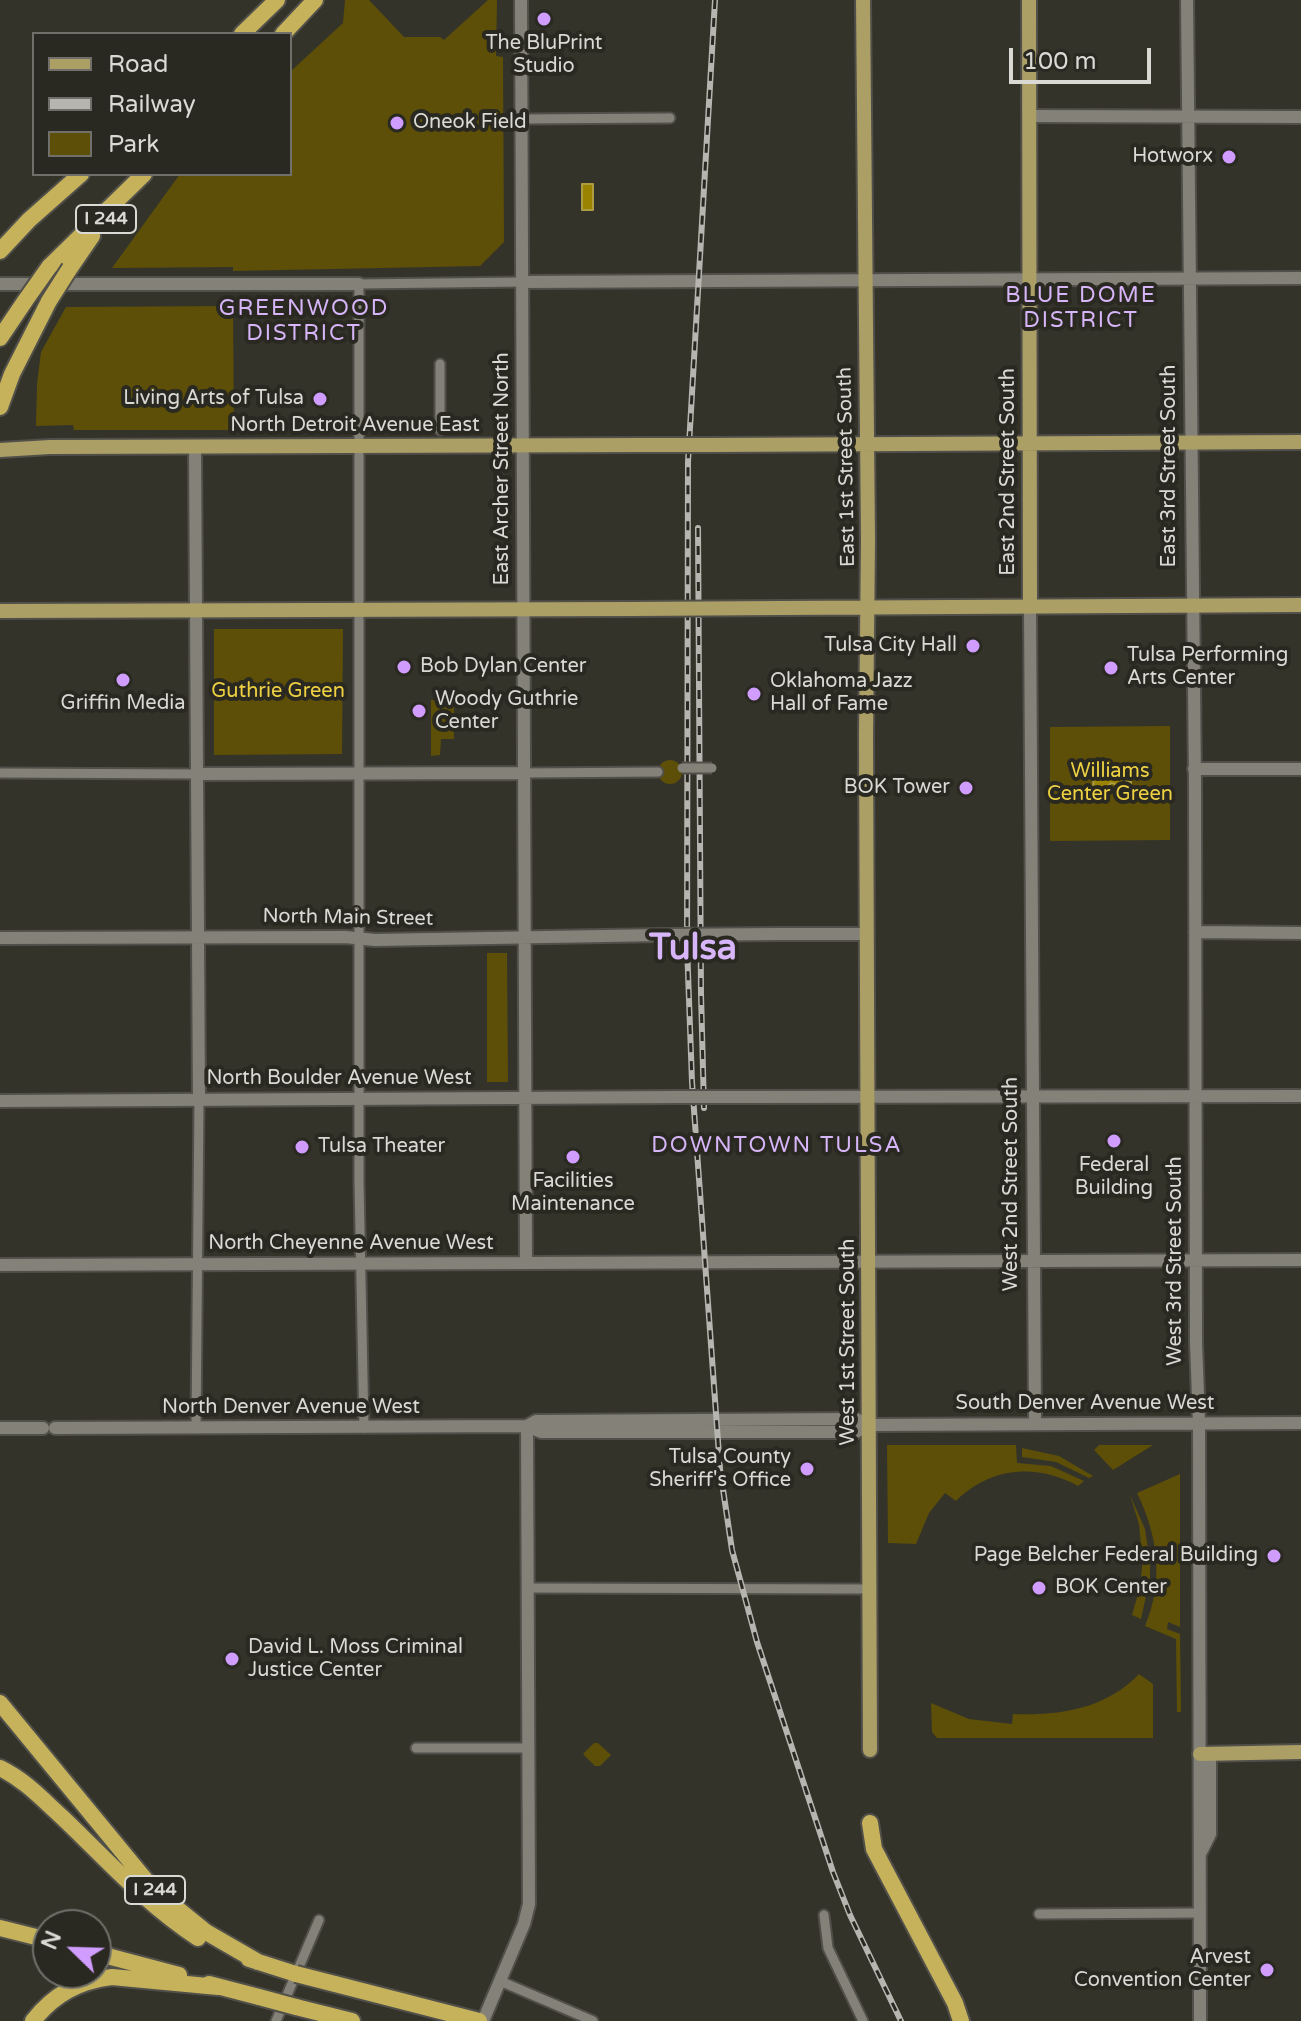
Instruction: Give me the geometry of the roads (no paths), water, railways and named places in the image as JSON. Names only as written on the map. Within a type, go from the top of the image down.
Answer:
[{"type":"highway","points":[[244,32],[277,0]]},
{"type":"highway","points":[[285,32],[315,0]]},
{"type":"highway","name":"I 244","points":[[0,251],[29,220],[79,176]]},
{"type":"highway","points":[[0,338],[49,267],[143,176]]},
{"type":"highway","name":"I 244","points":[[0,407],[12,374],[49,301],[101,224],[143,176]]},
{"type":"highway","points":[[0,241],[29,220]]},
{"type":"highway","name":"I 244","points":[[0,1703],[161,1896],[206,1932],[258,1962],[481,2021]]},
{"type":"highway","points":[[0,1709],[20,1729]]},
{"type":"highway","points":[[7,1772],[26,1783],[145,1899],[172,1921],[201,1940],[258,1962]]},
{"type":"highway","points":[[870,1823],[874,1849],[955,2003],[961,2021]]},
{"type":"highway","points":[[3,1929],[32,1936]]},
{"type":"highway","points":[[112,1957],[352,2021]]},
{"type":"highway","points":[[33,2021],[64,1991],[91,1980],[112,1977],[218,1987]]},
{"type":"main road","name":"East 1st Street South","points":[[863,0],[868,444],[867,934]]},
{"type":"main road","name":"East 2nd Street South","points":[[1029,0],[1030,607]]},
{"type":"main road","name":"North Detroit Avenue East","points":[[0,450],[50,447],[1301,442]]},
{"type":"main road","points":[[0,611],[1301,605]]},
{"type":"main road","name":"West 1st Street South","points":[[867,934],[870,1750]]},
{"type":"main road","points":[[1205,1754],[1301,1752]]},
{"type":"street","name":"East Archer Street North","points":[[521,0],[526,1263]]},
{"type":"street","name":"East 3rd Street South","points":[[1187,0],[1195,932]]},
{"type":"street","points":[[1029,116],[1301,117]]},
{"type":"street","points":[[522,119],[670,118]]},
{"type":"street","points":[[0,284],[1301,278]]},
{"type":"street","points":[[359,284],[360,1265],[364,1428]]},
{"type":"street","points":[[440,364],[440,430]]},
{"type":"street","points":[[195,447],[200,938],[196,1428]]},
{"type":"street","name":"East 2nd Street South","points":[[1030,607],[1032,943]]},
{"type":"street","points":[[682,768],[712,768]]},
{"type":"street","points":[[1194,769],[1301,769]]},
{"type":"street","points":[[0,773],[658,772]]},
{"type":"street","points":[[1195,932],[1301,933]]},
{"type":"street","name":"West 3rd Street South","points":[[1195,932],[1195,1261],[1205,1754],[1199,1855],[1200,2021]]},
{"type":"street","name":"North Main Street","points":[[0,938],[380,940],[867,934]]},
{"type":"street","name":"West 2nd Street South","points":[[1032,943],[1035,1424]]},
{"type":"street","name":"North Boulder Avenue West","points":[[0,1101],[1301,1096]]},
{"type":"street","name":"North Cheyenne Avenue West","points":[[0,1265],[1301,1260]]},
{"type":"street","name":"South Denver Avenue West","points":[[810,1425],[856,1419],[870,1425],[1301,1423]]},
{"type":"street","name":"North Denver Avenue West","points":[[0,1428],[527,1426],[536,1421],[810,1425]]},
{"type":"street","points":[[481,2021],[528,1915],[527,1426]]},
{"type":"street","points":[[528,1588],[869,1589]]},
{"type":"street","points":[[416,1748],[529,1748]]},
{"type":"street","points":[[1039,1914],[1199,1913]]},
{"type":"street","points":[[824,1915],[828,1948],[863,2021]]},
{"type":"street","points":[[276,2021],[319,1920]]},
{"type":"street","points":[[500,1981],[593,2021]]},
{"type":"railway","points":[[715,0],[688,462],[687,945],[692,1082],[720,1469],[732,1550],[757,1642],[833,1872],[901,2021]]},
{"type":"railway","points":[[698,528],[704,1108]]},
{"type":"place","name":"The BluPrint Studio","points":[[544,19]]},
{"type":"place","name":"Oneok Field","points":[[397,123]]},
{"type":"place","name":"Hotworx","points":[[1229,157]]},
{"type":"place","name":"Living Arts of Tulsa","points":[[320,399]]},
{"type":"place","name":"Tulsa City Hall","points":[[973,646]]},
{"type":"place","name":"Bob Dylan Center","points":[[404,667]]},
{"type":"place","name":"Tulsa Performing Arts Center","points":[[1111,668]]},
{"type":"place","name":"Griffin Media","points":[[123,680]]},
{"type":"place","name":"Oklahoma Jazz Hall of Fame","points":[[754,694]]},
{"type":"place","name":"Woody Guthrie Center","points":[[419,711]]},
{"type":"place","name":"BOK Tower","points":[[966,788]]},
{"type":"place","name":"Federal Building","points":[[1114,1141]]},
{"type":"place","name":"Tulsa Theater","points":[[302,1147]]},
{"type":"place","name":"Facilities Maintenance","points":[[573,1157]]},
{"type":"place","name":"Tulsa County Sheriff's Office","points":[[807,1469]]},
{"type":"place","name":"Page Belcher Federal Building","points":[[1274,1556]]},
{"type":"place","name":"BOK Center","points":[[1039,1588]]},
{"type":"place","name":"David L. Moss Criminal Justice Center","points":[[232,1659]]},
{"type":"place","name":"Arvest Convention Center","points":[[1267,1970]]},
{"type":"district","name":"BLUE DOME DISTRICT","points":[[1081,308]]},
{"type":"district","name":"GREENWOOD DISTRICT","points":[[304,322]]},
{"type":"district","name":"Tulsa","points":[[693,950]]},
{"type":"district","name":"DOWNTOWN TULSA","points":[[777,1146]]},
{"type":"park label","name":"Guthrie Green","points":[[278,692]]},
{"type":"park label","name":"Williams Center Green","points":[[1110,784]]}]
